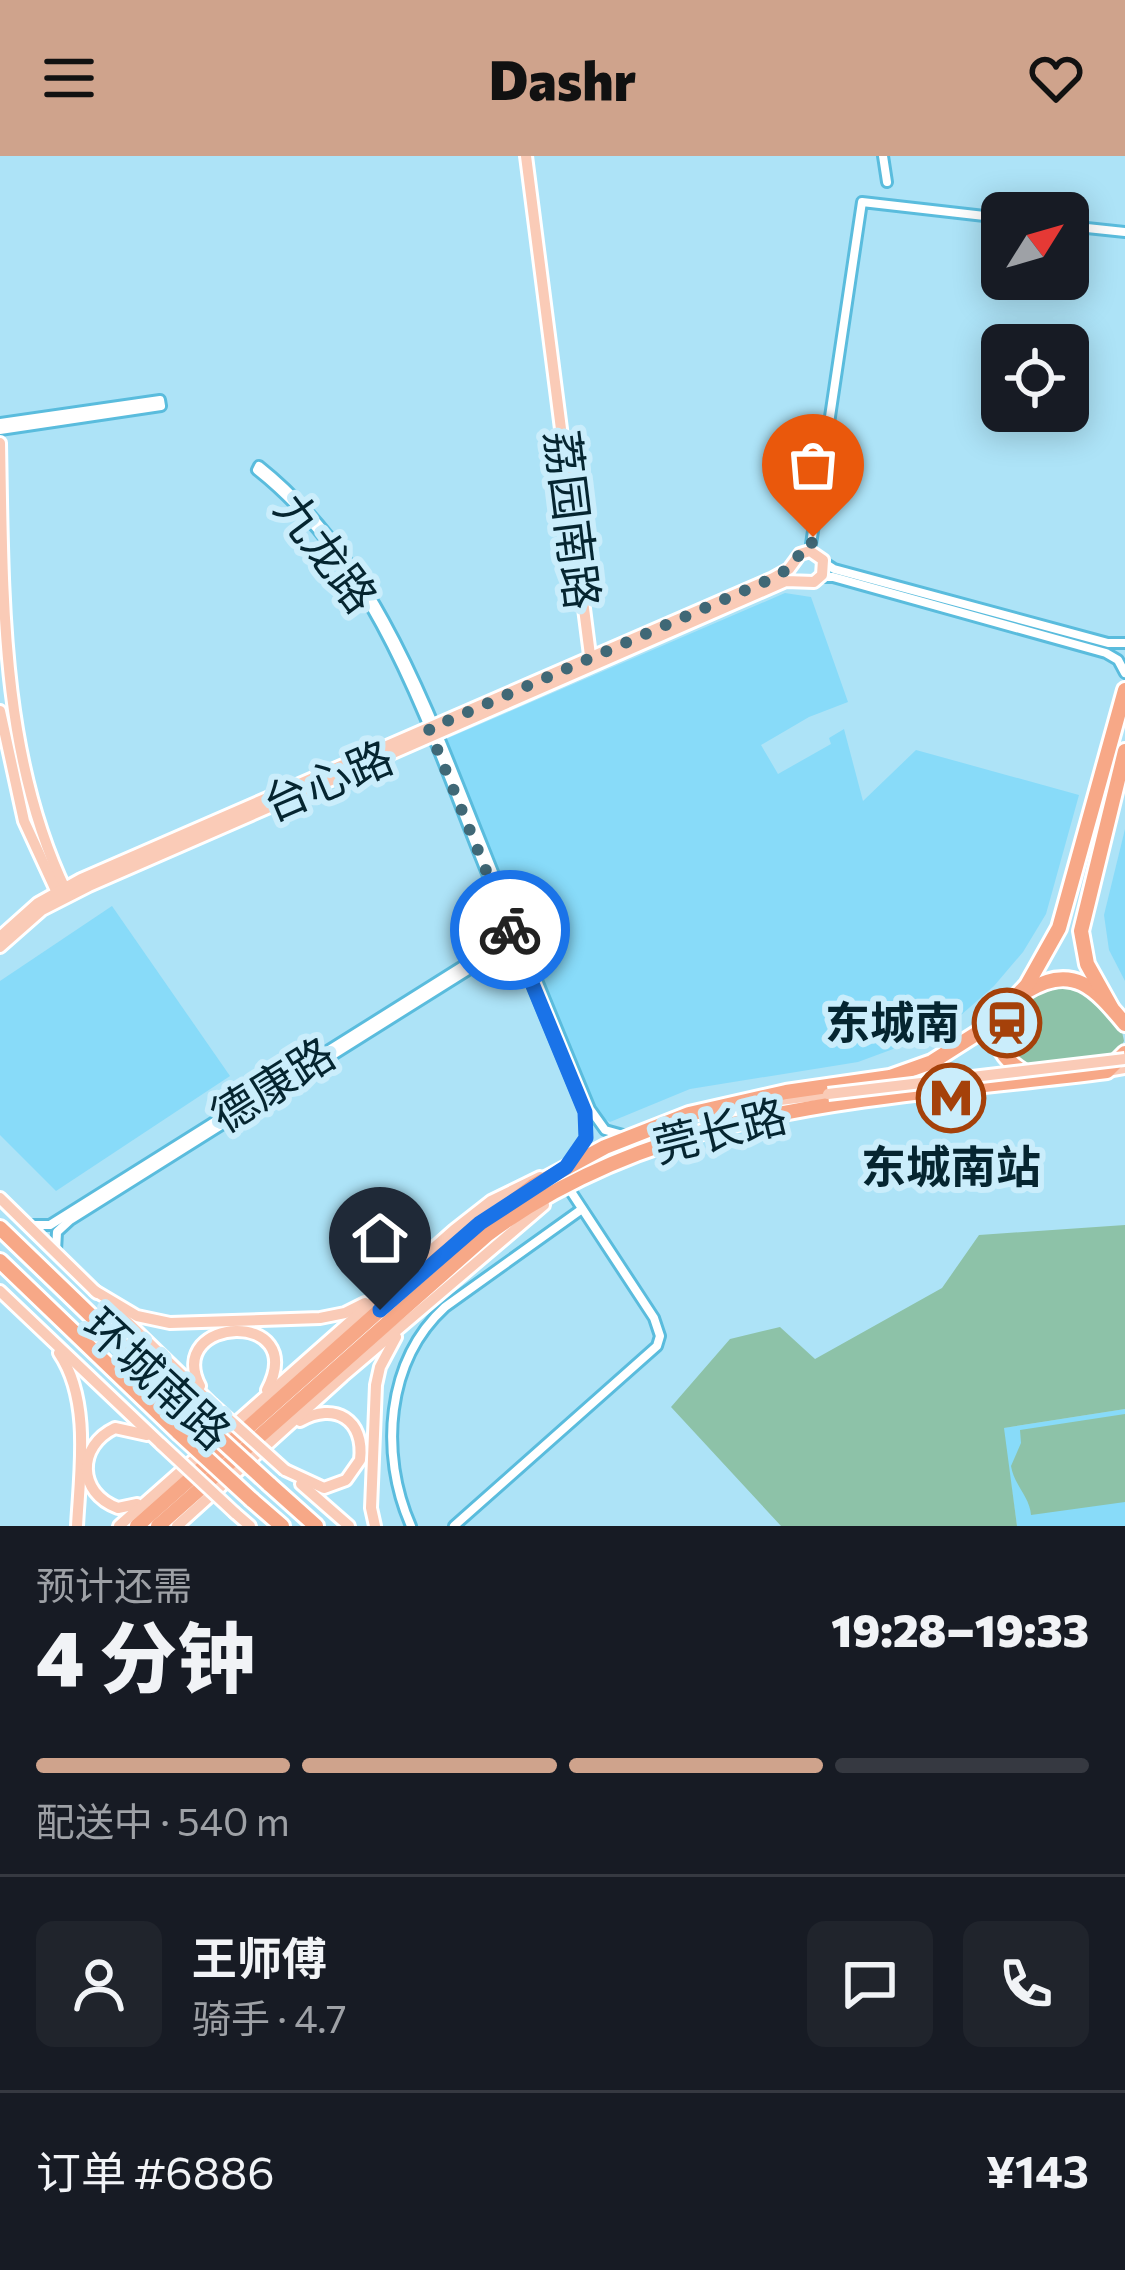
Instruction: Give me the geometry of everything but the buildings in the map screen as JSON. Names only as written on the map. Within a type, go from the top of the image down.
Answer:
[{"type":"highway","points":[[1043,1079],[1026,1074],[1000,1052],[995,1034],[1007,1006],[1051,948],[1066,910],[1125,690]]},
{"type":"highway","points":[[1112,1007],[1087,964],[1082,931],[1090,882],[1125,752]]},
{"type":"highway","points":[[1007,1006],[1041,982],[1066,977],[1086,984],[1125,1021]]},
{"type":"highway","name":"莞长路","points":[[137,1526],[480,1223],[566,1167],[689,1114],[910,1071],[951,1052],[1007,1006]]},
{"type":"highway","points":[[1107,1071],[1125,1056]]},
{"type":"highway","name":"莞长路","points":[[158,1526],[488,1234],[540,1197],[585,1173],[681,1136],[748,1119],[1107,1071]]},
{"type":"highway","name":"环城南路","points":[[0,1228],[316,1526]]},
{"type":"highway","name":"环城南路","points":[[0,1261],[282,1526]]},
{"type":"main road","name":"荔园南路","points":[[529,156],[594,662]]},
{"type":"main road","points":[[0,443],[6,744]]},
{"type":"main road","points":[[810,551],[824,562],[820,578],[809,583],[793,572],[794,561],[810,551]]},
{"type":"main road","name":"台心路","points":[[594,662],[773,578],[794,561]]},
{"type":"main road","name":"台心路","points":[[0,937],[62,894],[594,662],[786,581],[799,580]]},
{"type":"main road","points":[[0,710],[6,744],[62,894]]},
{"type":"main road","name":"台心路","points":[[0,946],[62,894]]},
{"type":"main road","name":"莞长路","points":[[689,1114],[1125,1056]]},
{"type":"main road","name":"莞长路","points":[[1107,1071],[1125,1069]]},
{"type":"main road","points":[[119,1526],[490,1201],[566,1167]]},
{"type":"main road","points":[[181,1523],[410,1319],[585,1173]]},
{"type":"main road","points":[[0,1198],[212,1404],[349,1526]]},
{"type":"main road","points":[[0,1291],[247,1526]]},
{"type":"main road","points":[[95,1291],[137,1316],[170,1323],[333,1316],[384,1292]]},
{"type":"main road","points":[[375,1526],[371,1508],[376,1385],[393,1341],[410,1319]]},
{"type":"main road","points":[[212,1404],[196,1379],[196,1358],[219,1333],[242,1330],[264,1341],[275,1361],[270,1385],[251,1409]]},
{"type":"main road","points":[[46,1336],[73,1376],[78,1397],[77,1526]]},
{"type":"main road","points":[[277,1436],[313,1414],[329,1411],[346,1419],[361,1442],[357,1468],[338,1485],[316,1487],[284,1470]]},
{"type":"main road","points":[[160,1490],[131,1507],[111,1506],[93,1490],[86,1467],[94,1442],[116,1428],[142,1432],[161,1444]]},
{"type":"street","points":[[884,156],[887,182]]},
{"type":"street","points":[[810,551],[862,202],[981,216]]},
{"type":"street","points":[[1089,228],[1125,232]]},
{"type":"street","points":[[0,426],[160,403]]},
{"type":"street","name":"九龙路","points":[[566,1167],[586,1138],[585,1112],[433,732],[370,606],[311,521],[256,470],[259,466],[314,518],[359,579],[396,641],[595,1120],[605,1130],[631,1136]]},
{"type":"street","points":[[824,562],[1108,643],[1125,643]]},
{"type":"street","points":[[820,578],[833,577],[1106,653],[1118,660],[1125,673]]},
{"type":"street","name":"德康路","points":[[27,1224],[50,1225],[490,949],[504,938],[508,926]]},
{"type":"street","name":"德康路","points":[[56,1253],[57,1232],[70,1220],[492,955],[503,950],[521,958]]},
{"type":"street","points":[[454,1526],[658,1346],[654,1318],[568,1187]]},
{"type":"street","points":[[410,1526],[396,1484],[394,1444],[394,1395],[407,1355],[446,1307],[582,1209]]},
{"type":"shaded area","points":[[785,593],[811,597],[848,702],[809,717],[761,745],[778,774],[831,744],[829,738],[844,729],[863,801],[916,750],[1079,795],[1046,914],[1023,952],[994,986],[961,1015],[923,1038],[858,1062],[690,1089],[610,1122],[596,1114],[446,739]]},
{"type":"shaded area","points":[[1125,829],[1125,981],[1109,950],[1104,915]]},
{"type":"shaded area","points":[[112,906],[230,1076],[56,1191],[0,1135],[0,981]]},
{"type":"shaded area","points":[[1125,1409],[1125,1526],[1017,1526],[1003,1428]]},
{"type":"green space","points":[[1053,981],[1083,988],[1121,1027],[1124,1041],[1112,1063],[1044,1076],[1007,1054],[998,1030],[1035,988]]},
{"type":"green space","points":[[1125,1225],[1125,1409],[1004,1428],[1017,1526],[781,1526],[671,1407],[730,1339],[780,1327],[815,1359],[942,1288],[979,1235]]},
{"type":"green space","points":[[1125,1414],[1125,1502],[1031,1515],[1011,1466],[1021,1443],[1020,1430]]},
{"type":"way so far","points":[[510,930],[429,729],[773,578],[810,551],[813,537]]},
{"type":"place","name":"东城南","points":[[1007,1023]]},
{"type":"place","name":"东城南站","points":[[951,1098]]},
{"type":"route","points":[[380,1310],[480,1223],[566,1167],[586,1138],[585,1112],[510,930]]}]
